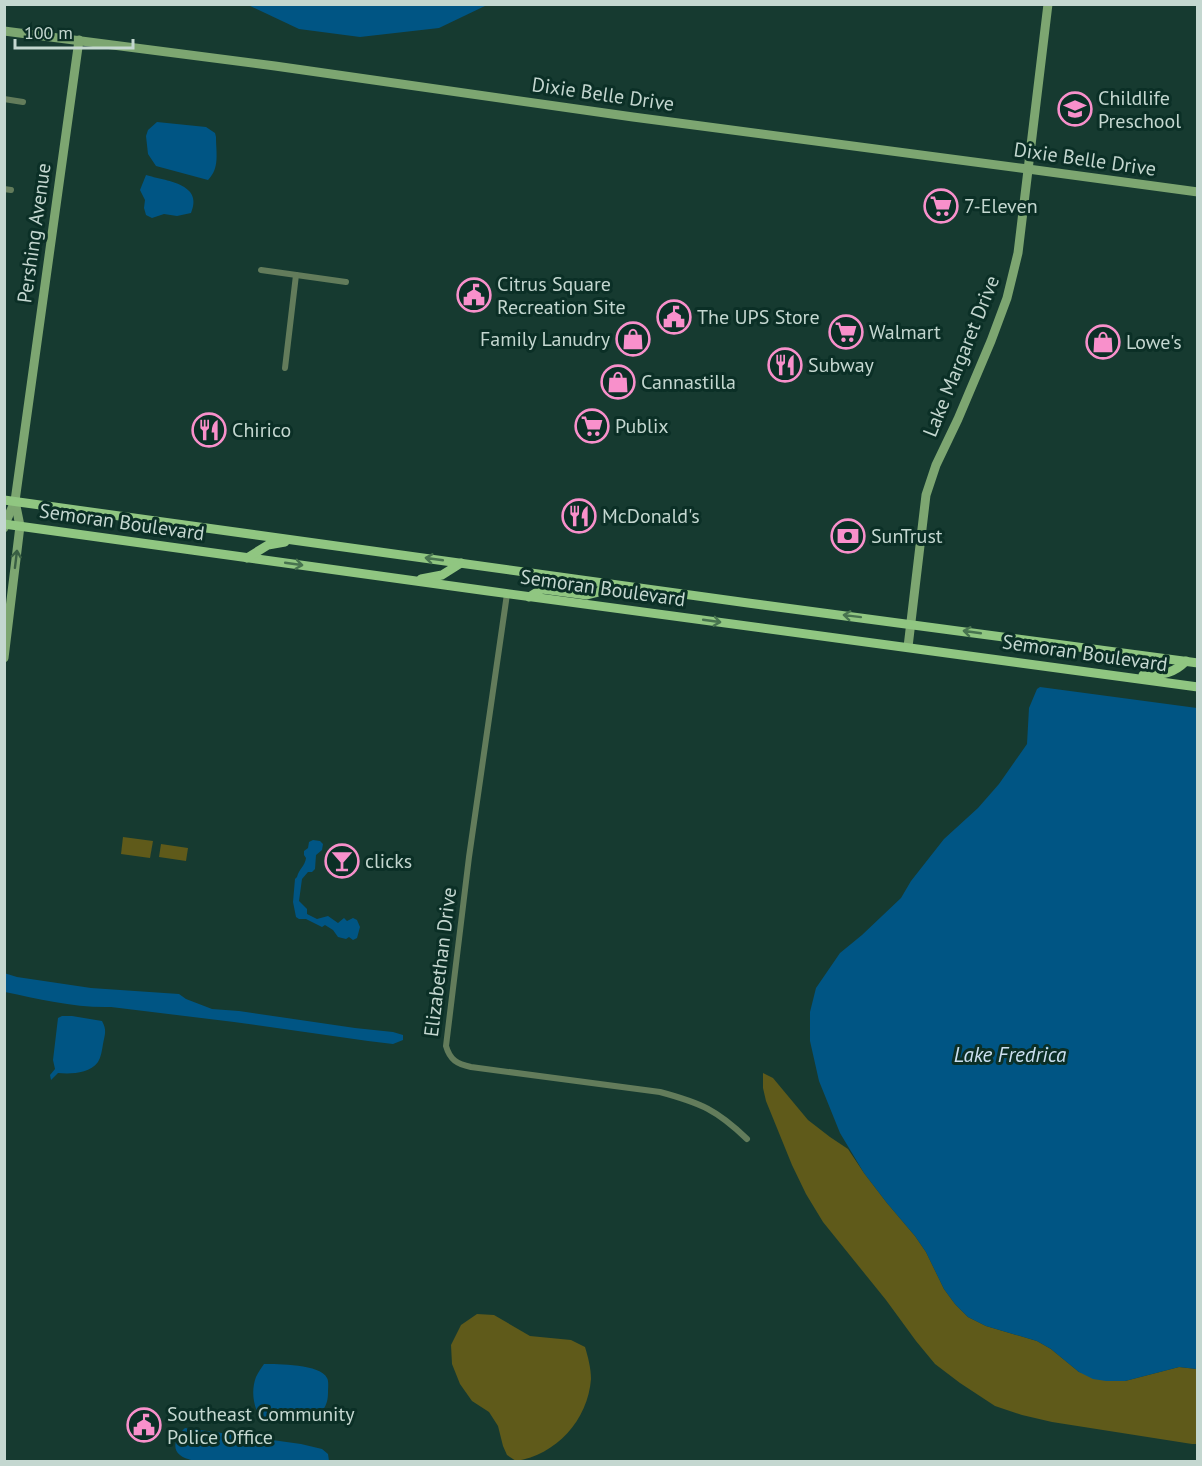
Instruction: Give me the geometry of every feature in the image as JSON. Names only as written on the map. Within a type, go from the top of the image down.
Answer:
[{"type":"main road","name":"Semoran Boulevard","points":[[4,500],[1197,663]]},
{"type":"main road","name":"Semoran Boulevard","points":[[5,525],[1197,687]]},
{"type":"main road","points":[[247,558],[268,545],[296,540]]},
{"type":"main road","points":[[412,581],[442,575],[461,563]]},
{"type":"main road","points":[[529,597],[542,589],[587,595],[599,592],[607,584]]},
{"type":"main road","points":[[1120,677],[1166,674],[1177,669],[1186,661]]},
{"type":"street","name":"Lake Margaret Drive","points":[[908,647],[926,495],[936,465],[991,341],[1007,298],[1018,253],[1048,4]]},
{"type":"street","name":"Dixie Belle Drive","points":[[4,30],[1197,192]]},
{"type":"street","name":"Pershing Avenue","points":[[5,525],[15,501],[79,40]]},
{"type":"street","points":[[4,99],[22,102]]},
{"type":"street","points":[[261,270],[346,282]]},
{"type":"street","points":[[285,368],[296,275]]},
{"type":"street","name":"Pershing Avenue","points":[[4,658],[20,526],[15,501]]},
{"type":"street","name":"Elizabethan Drive","points":[[507,594],[469,857],[446,1046],[448,1052],[460,1065],[660,1092],[691,1100],[729,1122],[747,1139]]},
{"type":"shaded area","points":[[123,837],[153,841],[150,858],[121,854]]},
{"type":"shaded area","points":[[161,844],[188,848],[186,861],[159,857]]},
{"type":"shaded area","points":[[763,1073],[773,1078],[808,1120],[848,1149],[887,1203],[915,1236],[926,1252],[944,1289],[968,1317],[986,1326],[1037,1341],[1051,1349],[1079,1372],[1125,1381],[1179,1367],[1197,1369],[1197,1444],[1052,1422],[1022,1415],[995,1406],[935,1364],[823,1222],[806,1194],[766,1101]]},
{"type":"shaded area","points":[[477,1314],[494,1315],[530,1336],[571,1340],[585,1347],[591,1379],[584,1408],[567,1433],[557,1443],[531,1457],[516,1461],[507,1455],[498,1426],[489,1412],[472,1401],[460,1384],[452,1364],[451,1345],[461,1325]]},
{"type":"water","points":[[248,5],[487,5],[439,28],[360,37],[299,29]]},
{"type":"water","points":[[157,122],[206,127],[215,133],[216,165],[208,180],[156,166],[148,154],[146,136],[148,130]]},
{"type":"water","points":[[146,175],[187,189],[194,203],[191,213],[177,216],[164,214],[152,218],[146,215],[145,200],[140,190]]},
{"type":"water","name":"Lake Fredrica","points":[[1040,687],[1197,708],[1197,1369],[1179,1367],[1125,1381],[1093,1379],[1079,1372],[1051,1349],[1037,1341],[986,1326],[968,1317],[944,1289],[926,1252],[915,1236],[864,1173],[840,1133],[819,1081],[810,1041],[810,1012],[816,988],[840,953],[901,898],[911,881],[944,839],[978,808],[999,784],[1027,744],[1029,708]]},
{"type":"water","points":[[313,840],[323,844],[322,850],[316,855],[315,869],[308,872],[302,879],[299,901],[307,909],[307,914],[317,919],[328,916],[338,923],[344,918],[347,921],[353,918],[357,920],[360,927],[357,938],[353,940],[349,937],[346,939],[338,937],[325,925],[322,927],[296,917],[293,902],[295,879],[306,858],[304,851],[308,848],[309,842]]},
{"type":"water","points":[[4,973],[91,988],[179,994],[212,1009],[393,1032],[403,1035],[403,1040],[393,1044],[234,1022],[57,1002],[5,992]]},
{"type":"water","points":[[62,1016],[102,1021],[105,1035],[100,1058],[94,1066],[79,1072],[58,1073],[51,1080],[50,1075],[55,1069],[53,1060],[58,1018]]},
{"type":"water","points":[[264,1364],[308,1367],[323,1373],[328,1379],[328,1385],[323,1410],[284,1419],[260,1417],[254,1403],[253,1392],[256,1377]]},
{"type":"water","points":[[185,1428],[301,1444],[322,1449],[328,1454],[329,1461],[194,1461],[181,1456],[175,1445]]},
{"type":"place","name":"Childlife Preschool","points":[[1075,109]]},
{"type":"place","name":"7-Eleven","points":[[941,206]]},
{"type":"place","name":"Citrus Square Recreation Site","points":[[474,295]]},
{"type":"place","name":"The UPS Store","points":[[674,317]]},
{"type":"place","name":"Walmart","points":[[846,332]]},
{"type":"place","name":"Family Lanudry","points":[[633,339]]},
{"type":"place","name":"Lowe's","points":[[1103,342]]},
{"type":"place","name":"Subway","points":[[785,365]]},
{"type":"place","name":"Cannastilla","points":[[618,382]]},
{"type":"place","name":"Publix","points":[[592,426]]},
{"type":"place","name":"Chirico","points":[[209,430]]},
{"type":"place","name":"McDonald's","points":[[579,516]]},
{"type":"place","name":"SunTrust","points":[[848,536]]},
{"type":"place","name":"clicks","points":[[342,861]]},
{"type":"place","name":"Southeast Community Police Office","points":[[144,1425]]}]
